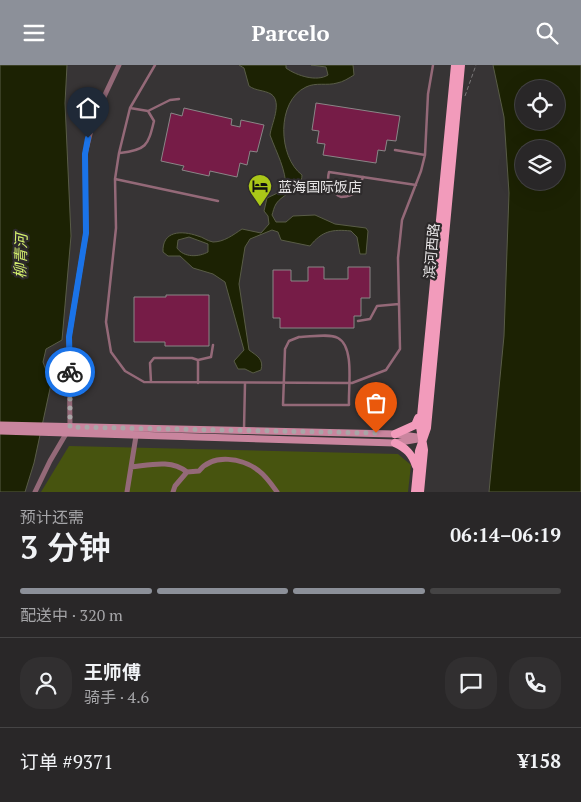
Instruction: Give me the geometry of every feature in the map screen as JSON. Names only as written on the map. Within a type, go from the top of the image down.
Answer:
[{"type":"main road","name":"滨河西路","points":[[420,492],[424,450],[420,427],[455,65]]},
{"type":"main road","name":"滨河西路","points":[[415,492],[423,438],[427,428],[461,65]]},
{"type":"main road","points":[[396,434],[415,425],[422,409]]},
{"type":"main road","points":[[0,425],[56,431],[67,435],[395,443],[423,438]]},
{"type":"main road","points":[[0,431],[56,431],[70,427],[396,434],[423,438]]},
{"type":"main road","points":[[395,443],[407,449],[414,457],[417,470]]},
{"type":"street","points":[[35,492],[70,427],[69,337],[86,233],[85,154],[94,118],[119,65]]},
{"type":"street","points":[[127,492],[136,436]]},
{"type":"street","points":[[131,467],[170,464],[180,467],[187,472],[199,471],[204,464],[217,459],[247,463],[261,471],[277,492]]},
{"type":"street","points":[[173,492],[175,486],[187,472]]},
{"type":"lane","points":[[155,65],[130,109],[119,153],[115,179],[116,228],[106,322],[111,352],[125,371],[144,382],[198,383],[348,383],[386,370],[400,349],[398,258],[402,220],[416,185],[425,155],[428,94],[433,65]]},
{"type":"lane","points":[[130,109],[148,111],[170,100],[179,99]]},
{"type":"lane","points":[[119,153],[140,150],[147,144],[154,121],[148,111]]},
{"type":"lane","points":[[395,150],[425,155]]},
{"type":"lane","points":[[363,177],[358,192],[352,196],[341,197],[329,187],[327,179],[329,172],[363,177],[416,185]]},
{"type":"lane","points":[[115,179],[218,201]]},
{"type":"lane","points":[[358,321],[370,319],[377,306],[399,304]]},
{"type":"lane","points":[[299,337],[339,338],[350,353],[348,383],[350,405],[283,405],[282,383],[284,357],[289,341],[299,337]]},
{"type":"lane","points":[[151,382],[150,363],[154,358],[192,358],[198,360],[211,357],[213,345]]},
{"type":"lane","points":[[198,360],[198,383]]},
{"type":"lane","points":[[244,430],[245,383]]},
{"type":"path","points":[[465,96],[476,65]]},
{"type":"green space","points":[[69,446],[398,454],[411,465],[408,492],[41,492]]},
{"type":"water","name":"柳青河","points":[[0,65],[67,65],[65,103],[71,236],[62,340],[46,349],[43,362],[51,384],[34,463],[25,492],[0,492]]},
{"type":"water","points":[[239,65],[286,65],[286,68],[296,73],[318,78],[328,75],[326,67],[311,65],[353,65],[354,75],[346,80],[306,87],[296,94],[289,104],[285,116],[285,143],[288,156],[294,167],[302,175],[296,188],[276,204],[272,215],[276,222],[286,222],[293,216],[315,215],[335,224],[366,228],[368,231],[366,254],[360,254],[357,237],[351,231],[338,230],[328,232],[319,237],[310,246],[281,240],[278,232],[272,230],[250,239],[245,247],[239,284],[249,350],[262,363],[261,370],[253,373],[245,369],[238,369],[234,361],[244,350],[225,282],[213,274],[193,268],[180,256],[168,256],[163,252],[164,245],[169,236],[179,233],[192,234],[217,242],[232,236],[242,229],[261,233],[269,224],[268,216],[264,211],[267,198],[286,189],[283,168],[270,135],[276,102],[271,94],[249,86],[244,68]],"holes":[[[189,237],[208,244],[208,252],[196,256],[184,254],[177,248],[178,240]]]},
{"type":"water","points":[[493,65],[581,65],[581,492],[489,492],[504,336],[509,193],[504,117]]},
{"type":"building","points":[[316,103],[400,116],[396,141],[387,140],[385,151],[378,150],[376,163],[323,155],[325,144],[317,143],[319,131],[312,130]]},
{"type":"building","points":[[184,108],[232,119],[231,125],[240,127],[241,120],[264,125],[257,152],[250,151],[247,165],[240,163],[237,177],[210,171],[209,176],[182,170],[184,166],[161,161],[171,113],[182,116]]},
{"type":"building","points":[[308,267],[324,267],[324,279],[348,279],[348,267],[370,267],[370,298],[361,298],[361,316],[354,316],[354,328],[280,328],[280,318],[273,318],[273,270],[291,270],[291,281],[308,281]]},
{"type":"building","points":[[166,295],[209,295],[209,346],[165,346],[165,342],[134,342],[134,297],[166,297]]},
{"type":"way so far","points":[[70,372],[70,427],[376,433]]},
{"type":"place","name":"蓝海国际饭店","points":[[260,207]]},
{"type":"route","points":[[70,372],[69,337],[85,249],[85,154],[88,138]]}]
